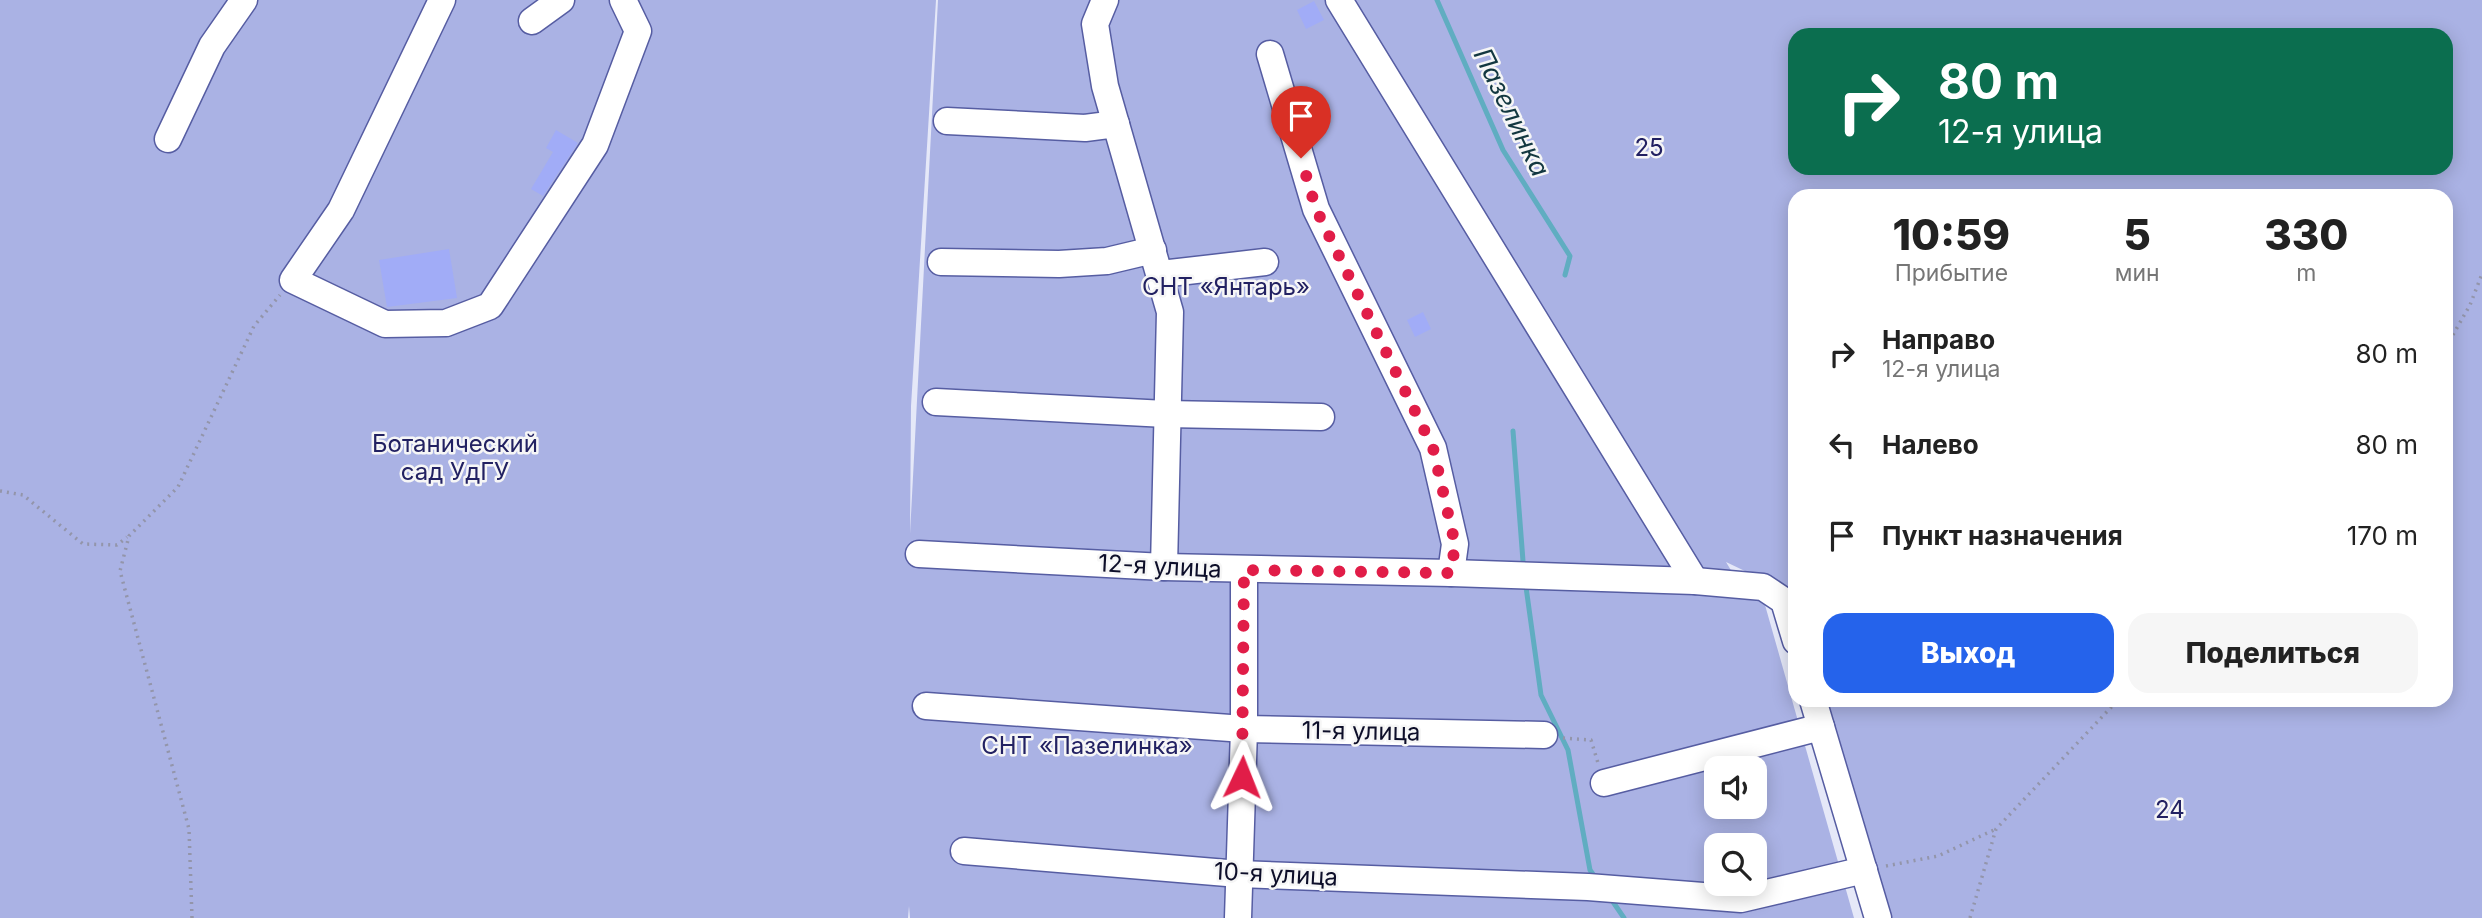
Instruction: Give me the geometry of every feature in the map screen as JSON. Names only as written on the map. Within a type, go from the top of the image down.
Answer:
[{"type":"street","points":[[168,139],[212,46],[244,0]]},
{"type":"street","points":[[442,0],[341,210],[293,280],[385,324],[446,323],[490,306],[595,145],[638,31],[625,0]]},
{"type":"street","points":[[532,21],[561,0]]},
{"type":"street","points":[[1105,0],[1095,24],[1105,86],[1170,312],[1164,567]]},
{"type":"street","points":[[1339,0],[1695,581]]},
{"type":"street","points":[[1270,54],[1316,209],[1433,448],[1455,544],[1451,573]]},
{"type":"street","points":[[947,121],[1085,128],[1116,124]]},
{"type":"street","points":[[941,262],[1265,262]]},
{"type":"street","points":[[936,402],[1166,414],[1321,417]]},
{"type":"street","name":"12-я улица","points":[[919,554],[1244,570],[1695,581],[1763,587],[1784,601],[1788,614]]},
{"type":"street","points":[[1238,918],[1244,729],[1244,570]]},
{"type":"street","name":"11-я улица","points":[[926,706],[1244,729],[1557,737]]},
{"type":"street","points":[[1815,707],[1878,918]]},
{"type":"street","points":[[1604,783],[1821,727]]},
{"type":"street","name":"10-я улица","points":[[964,851],[1239,874],[1601,888],[1741,899],[1864,870]]},
{"type":"path","points":[[2453,335],[2470,305],[2482,274]]},
{"type":"path","points":[[0,491],[23,495],[83,544],[117,545],[178,487],[254,326],[293,280]]},
{"type":"path","points":[[129,536],[120,571],[189,829],[192,918]]},
{"type":"path","points":[[1864,870],[1938,856],[1996,829],[2111,707]]},
{"type":"path","points":[[1557,737],[1591,740],[1604,783]]},
{"type":"path","points":[[1969,918],[1996,829]]},
{"type":"green space","points":[[0,0],[936,0],[911,406],[910,534],[938,0],[2482,0],[2482,918],[1890,918],[1828,707],[2453,707],[2453,189],[1788,189],[1788,592],[1726,562],[1744,592],[1763,598],[1788,686],[1788,707],[1794,707],[1854,918],[910,918],[909,906],[908,918],[0,918]],"holes":[[[944,562],[1693,591],[1245,583]]]},
{"type":"building","points":[[1314,1],[1324,20],[1306,29],[1297,10]]},
{"type":"building","points":[[556,130],[578,143],[543,196],[531,189],[553,152],[546,148]]},
{"type":"building","points":[[449,249],[457,298],[387,307],[379,260]]},
{"type":"building","points":[[1423,312],[1431,329],[1415,337],[1407,320]]},
{"type":"waterway","name":"Пазелинка","points":[[1437,0],[1503,150],[1570,256],[1565,275]]},
{"type":"waterway","name":"Пазелинка","points":[[1513,431],[1523,561]]},
{"type":"waterway","name":"Пазелинка","points":[[1526,587],[1541,695],[1568,750],[1590,870],[1597,880]]},
{"type":"waterway","name":"Пазелинка","points":[[1609,896],[1624,918]]},
{"type":"route","points":[[1242,777],[1244,570],[1451,573],[1455,544],[1433,448],[1316,209],[1301,158]]},
{"type":"park label","name":"25","points":[[1649,147]]},
{"type":"park label","name":"СНТ «Янтарь»","points":[[1226,286]]},
{"type":"park label","name":"Ботанический сад УдГУ","points":[[455,457]]},
{"type":"park label","name":"СНТ «Пазелинка»","points":[[1087,745]]},
{"type":"park label","name":"24","points":[[2170,809]]}]
